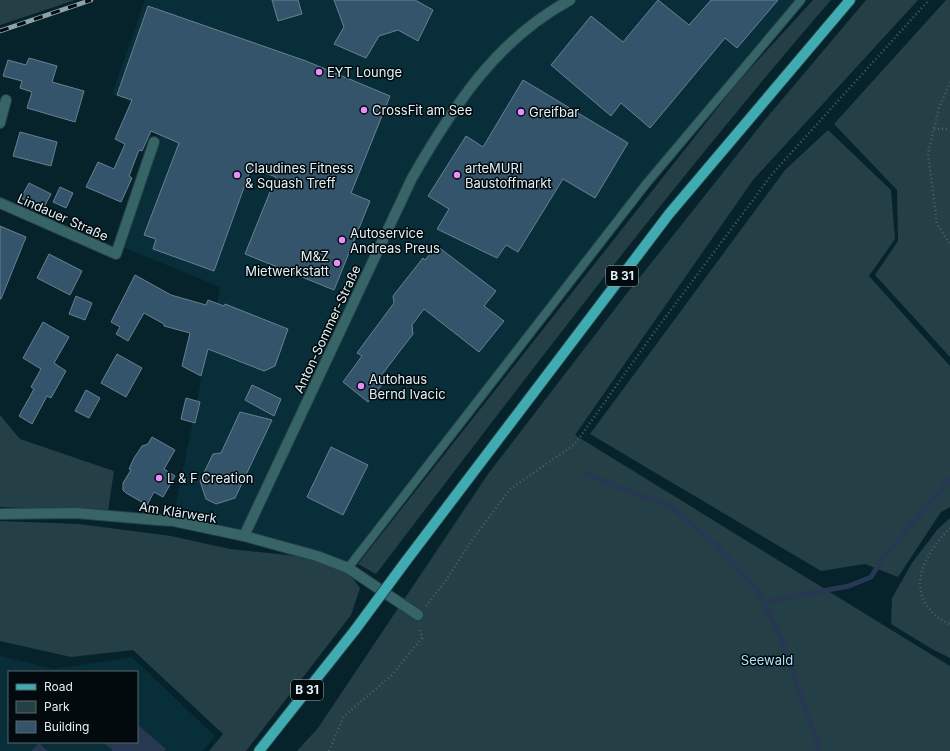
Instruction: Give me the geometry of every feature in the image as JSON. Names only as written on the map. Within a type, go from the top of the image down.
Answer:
[{"type":"main road","name":"B 31","points":[[259,751],[355,630],[669,214],[850,0]]},
{"type":"street","name":"Anton-Sommer-Straße","points":[[244,536],[412,178],[437,134],[480,74],[518,35],[570,0]]},
{"type":"street","points":[[0,124],[6,100]]},
{"type":"street","name":"Lindauer Straße","points":[[0,203],[116,254],[154,142]]},
{"type":"street","name":"Am Klärwerk","points":[[0,514],[76,513],[168,521],[244,536],[317,556],[348,568],[418,615]]},
{"type":"lane","points":[[348,568],[646,184],[801,0]]},
{"type":"path","points":[[329,751],[344,716],[391,676],[422,638],[418,615],[445,582],[470,543],[509,490],[575,444],[653,334],[773,173],[929,0]]},
{"type":"path","points":[[950,82],[939,108],[928,153],[937,224],[950,244]]},
{"type":"path","points":[[934,130],[950,129]]},
{"type":"path","points":[[950,528],[926,560],[920,579],[923,599],[935,615],[950,625]]},
{"type":"shaded area","points":[[145,0],[803,0],[644,183],[346,563],[173,519],[220,287],[120,246],[166,119],[112,94]]},
{"type":"shaded area","points":[[0,656],[54,669],[132,657],[215,736],[203,751],[0,751]]},
{"type":"shaded area","points":[[138,725],[166,749],[164,751],[113,751],[104,743],[138,743]]},
{"type":"shaded area","points":[[39,743],[48,751],[31,751]]},
{"type":"green space","points":[[0,0],[75,0],[0,25]]},
{"type":"green space","points":[[813,0],[831,0],[713,140],[543,356],[376,574],[358,564],[738,82]]},
{"type":"green space","name":"Seewald","points":[[866,0],[918,0],[753,180],[575,435],[950,666],[950,751],[297,751],[318,728],[488,474],[621,301],[764,121]]},
{"type":"green space","points":[[946,0],[950,0],[950,357],[875,275],[898,241],[897,190],[834,124]]},
{"type":"green space","points":[[828,130],[891,190],[895,239],[869,276],[950,366],[950,507],[941,512],[898,577],[865,564],[821,571],[590,434],[785,170]]},
{"type":"green space","points":[[0,415],[20,439],[114,471],[108,511],[0,507]]},
{"type":"green space","points":[[950,518],[950,658],[891,624],[892,598],[912,563],[937,530]]},
{"type":"green space","points":[[0,521],[79,524],[171,536],[230,549],[307,557],[348,572],[360,588],[351,615],[246,751],[209,751],[223,734],[133,650],[71,657],[0,641]]},
{"type":"building","points":[[272,0],[298,0],[302,14],[278,21]]},
{"type":"building","points":[[334,0],[415,0],[433,10],[418,41],[398,30],[379,36],[366,58],[334,44],[344,27]]},
{"type":"building","points":[[658,0],[689,25],[711,0],[778,0],[737,48],[725,38],[650,128],[621,103],[611,116],[551,65],[591,16],[623,42]]},
{"type":"building","points":[[148,6],[306,61],[390,96],[351,193],[370,201],[334,290],[245,254],[276,177],[251,168],[214,271],[153,249],[156,239],[144,235],[179,143],[151,131],[142,151],[139,150],[129,176],[132,178],[121,202],[86,187],[98,162],[114,169],[125,144],[115,139],[132,100],[117,95]]},
{"type":"building","points":[[29,58],[57,66],[52,82],[84,91],[75,122],[27,108],[32,92],[20,88],[22,81],[3,76],[8,60],[26,65]]},
{"type":"building","points":[[523,80],[628,143],[595,198],[563,179],[518,252],[506,245],[497,258],[437,229],[449,209],[428,196],[466,136],[483,147]]},
{"type":"building","points":[[20,132],[57,142],[51,166],[13,156]]},
{"type":"building","points":[[29,183],[51,194],[43,209],[21,198]]},
{"type":"building","points":[[60,187],[73,193],[66,208],[53,202]]},
{"type":"building","points":[[0,226],[26,237],[1,299],[0,299]]},
{"type":"building","points":[[437,246],[496,291],[484,306],[504,321],[479,352],[424,309],[412,325],[413,334],[380,377],[385,381],[368,402],[343,382],[362,356],[357,353],[394,303],[393,296],[423,258],[425,260]]},
{"type":"building","points":[[49,254],[82,271],[70,295],[37,278]]},
{"type":"building","points":[[135,275],[171,295],[206,305],[208,300],[224,306],[225,304],[288,329],[275,366],[264,371],[208,349],[201,376],[182,366],[190,333],[164,326],[164,324],[144,313],[128,341],[116,334],[120,327],[111,322]]},
{"type":"building","points":[[76,296],[92,303],[85,320],[69,314]]},
{"type":"building","points":[[43,322],[69,337],[54,363],[66,371],[51,398],[47,396],[32,424],[19,416],[34,389],[31,387],[41,369],[23,358]]},
{"type":"building","points":[[117,354],[142,368],[126,397],[101,383]]},
{"type":"building","points":[[252,385],[281,399],[274,416],[245,400]]},
{"type":"building","points":[[86,390],[100,398],[89,418],[75,411]]},
{"type":"building","points":[[186,398],[200,402],[195,423],[181,419]]},
{"type":"building","points":[[240,412],[272,420],[235,498],[216,504],[206,499],[200,481],[213,454],[221,453]]},
{"type":"building","points":[[152,437],[175,450],[164,469],[175,476],[163,497],[154,492],[147,505],[126,493],[123,490],[123,483],[131,470],[129,469],[134,458],[142,446],[148,444]]},
{"type":"building","points":[[331,447],[368,465],[343,515],[307,497]]},
{"type":"waterway","points":[[585,473],[620,488],[669,505],[717,546],[757,590],[781,638],[818,745],[818,751]]},
{"type":"waterway","points":[[763,602],[849,586],[871,577],[884,557],[950,479]]},
{"type":"railway","points":[[0,31],[91,0]]},
{"type":"place","name":"EYT Lounge","points":[[319,72]]},
{"type":"place","name":"CrossFit am See","points":[[364,110]]},
{"type":"place","name":"Greifbar","points":[[521,112]]},
{"type":"place","name":"Claudines Fitness & Squash Treff","points":[[237,175]]},
{"type":"place","name":"arteMURI Baustoffmarkt","points":[[457,175]]},
{"type":"place","name":"Autoservice Andreas Preus","points":[[342,240]]},
{"type":"place","name":"M&Z Mietwerkstatt","points":[[337,263]]},
{"type":"place","name":"Autohaus Bernd Ivacic","points":[[361,386]]},
{"type":"place","name":"L & F Creation","points":[[159,478]]}]
